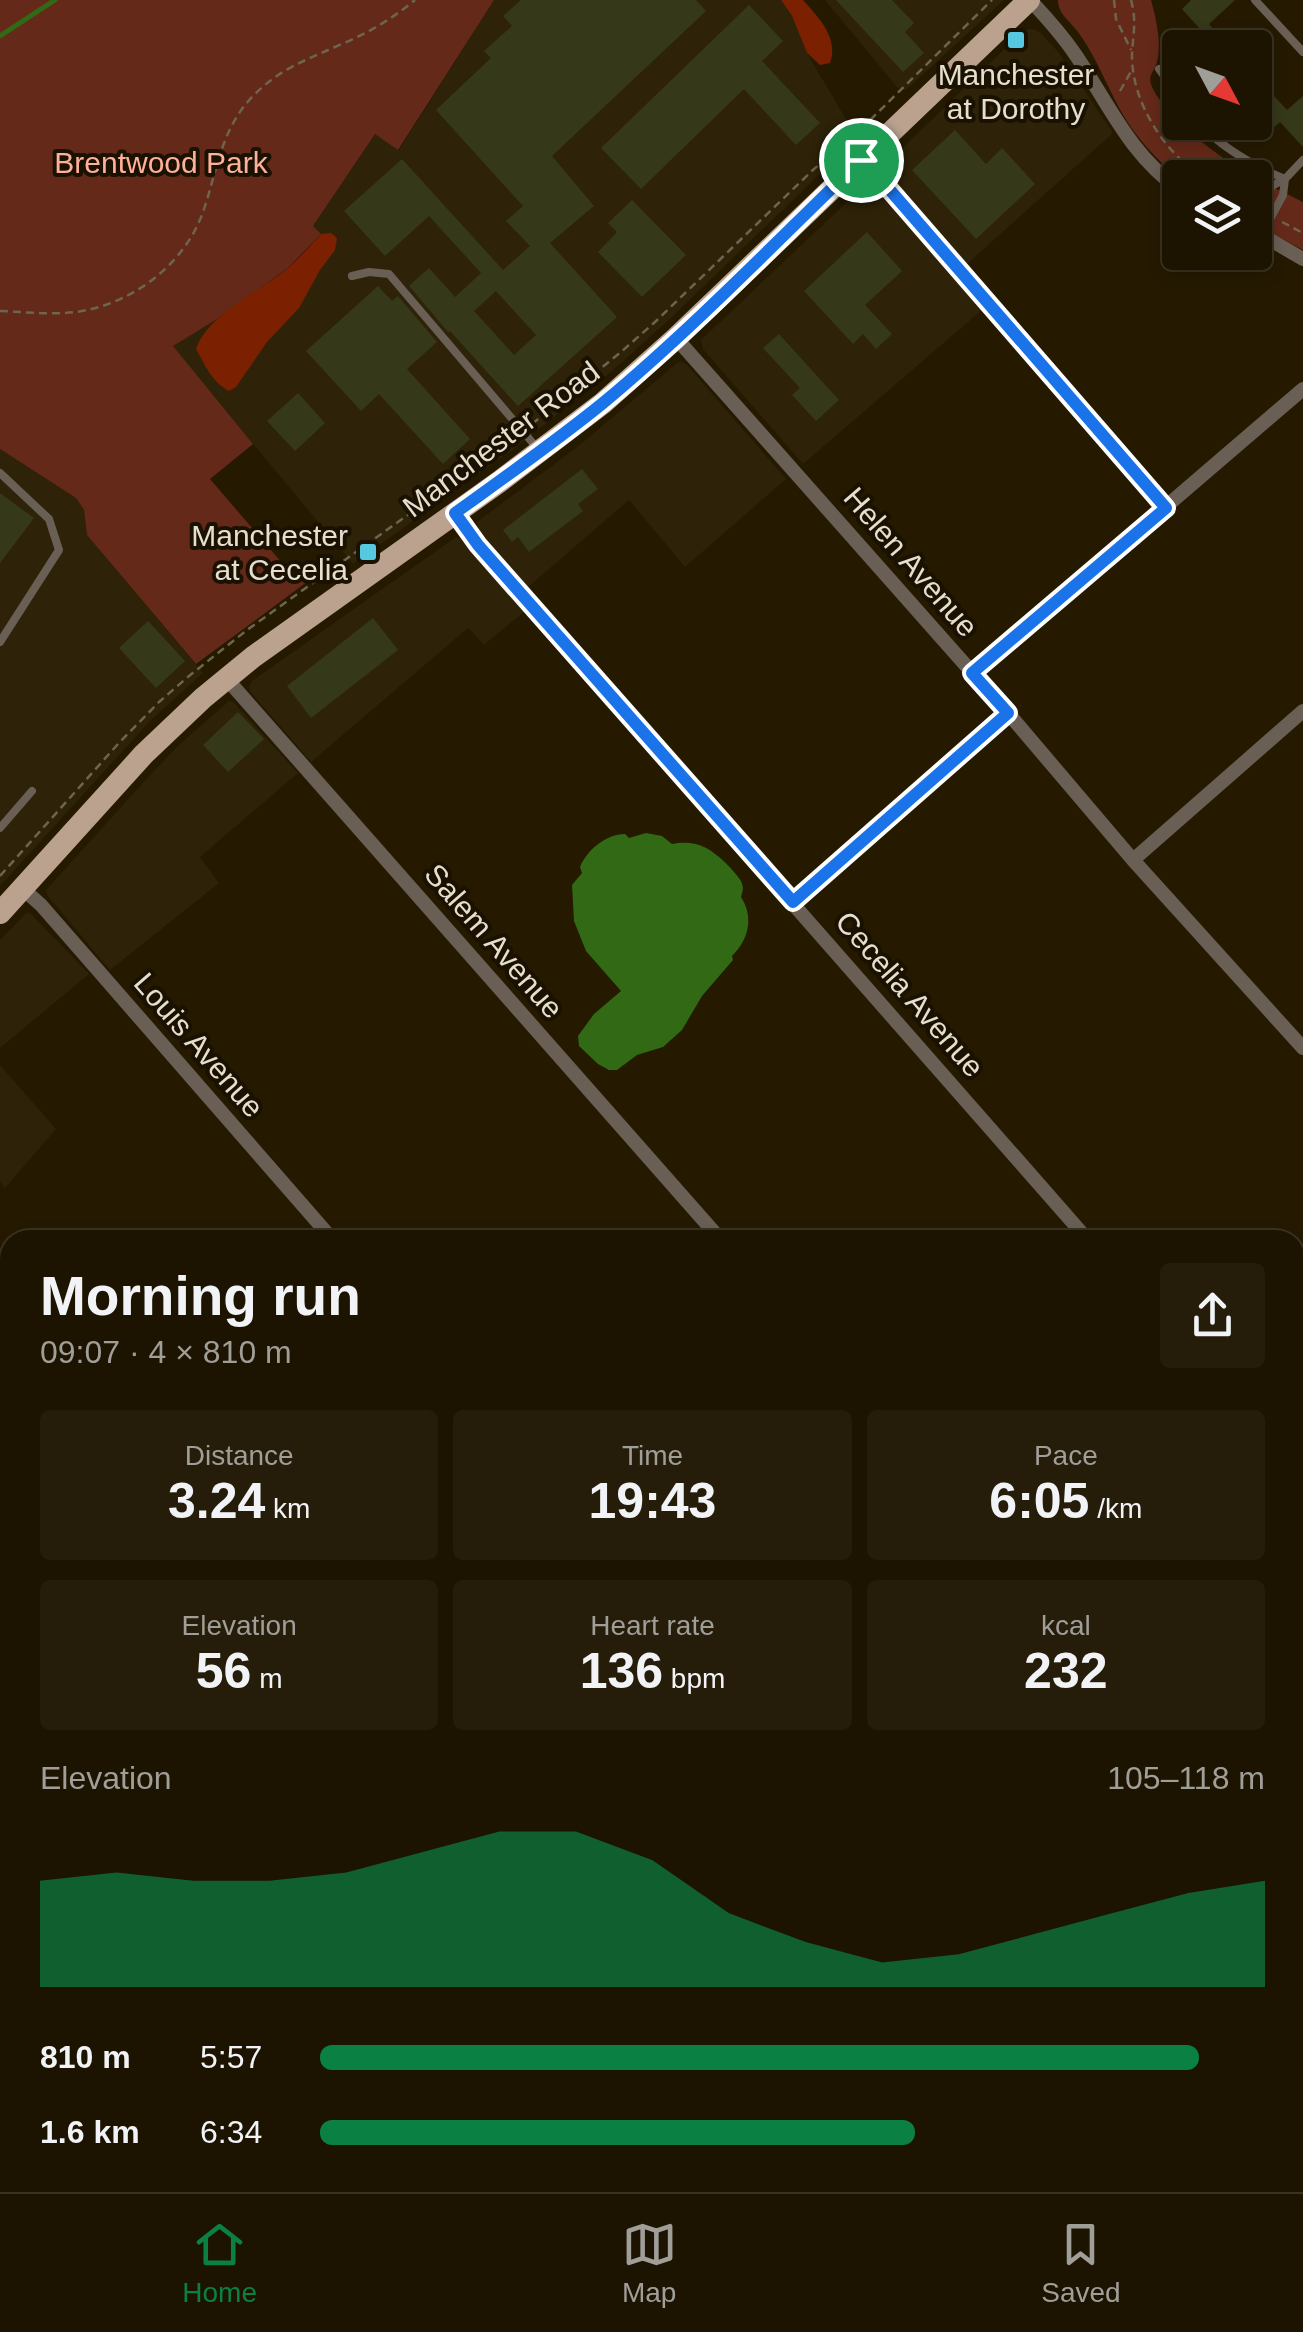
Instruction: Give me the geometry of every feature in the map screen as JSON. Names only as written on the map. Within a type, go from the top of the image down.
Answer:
[{"type":"main road","name":"Manchester Road","points":[[0,912],[144,754],[202,698],[603,403],[1029,0]]},
{"type":"street","points":[[1029,0],[1074,53],[1137,151],[1162,176]]},
{"type":"street","points":[[861,160],[1166,508]]},
{"type":"street","points":[[1272,241],[1303,259]]},
{"type":"street","name":"Helen Avenue","points":[[676,338],[1133,860],[1302,1045]]},
{"type":"street","points":[[972,673],[1303,389]]},
{"type":"street","name":"Cecelia Avenue","points":[[455,513],[491,560],[1079,1230]]},
{"type":"street","name":"Salem Avenue","points":[[226,678],[712,1230]]},
{"type":"street","points":[[1133,860],[1303,711]]},
{"type":"street","points":[[793,902],[1008,713]]},
{"type":"street","name":"Louis Avenue","points":[[22,888],[324,1230]]},
{"type":"lane","points":[[1256,0],[1303,52]]},
{"type":"lane","points":[[1159,69],[1162,73]]},
{"type":"lane","points":[[1219,140],[1264,171],[1285,179]]},
{"type":"lane","points":[[1272,186],[1303,160]]},
{"type":"lane","points":[[1272,212],[1283,195],[1285,179]]},
{"type":"lane","points":[[352,276],[369,272],[389,274],[540,451]]},
{"type":"lane","points":[[0,473],[49,520],[59,550],[0,642]]},
{"type":"lane","points":[[0,828],[32,791]]},
{"type":"path","points":[[0,311],[76,312],[99,307],[145,286],[180,254],[194,234],[229,128],[256,92],[294,64],[386,22],[415,0]]},
{"type":"path","points":[[0,876],[125,736],[188,676],[523,432],[644,332],[992,0]]},
{"type":"path","points":[[1114,0],[1119,28],[1132,51]]},
{"type":"path","points":[[1131,0],[1136,27],[1133,66],[1138,87],[1158,133],[1182,160]]},
{"type":"path","points":[[1115,98],[1133,66]]},
{"type":"path","points":[[1275,218],[1303,233]]},
{"type":"shaded area","points":[[494,0],[781,0],[857,138],[612,371],[515,448],[353,564],[172,346],[288,268],[321,234],[313,226],[375,134],[399,150]]},
{"type":"shaded area","points":[[781,0],[803,0],[821,21],[832,45],[830,63],[820,65],[807,53]]},
{"type":"shaded area","points":[[825,0],[1004,0],[906,90],[897,87]]},
{"type":"shaded area","points":[[1024,30],[1040,32],[1059,53],[1113,133],[966,265],[888,174],[885,165]]},
{"type":"shaded area","points":[[866,184],[875,186],[982,310],[803,464],[703,349],[701,340]]},
{"type":"shaded area","points":[[331,233],[337,238],[335,250],[299,308],[267,342],[236,387],[229,391],[223,387],[196,349],[202,336],[223,314],[287,269],[321,234]]},
{"type":"shaded area","points":[[682,362],[786,479],[685,567],[629,500],[527,588],[478,530],[477,522]]},
{"type":"shaded area","points":[[0,449],[76,498],[84,510],[87,535],[203,673],[150,721],[0,886]]},
{"type":"shaded area","points":[[456,537],[524,612],[484,645],[468,628],[311,762],[250,691],[252,681]]},
{"type":"shaded area","points":[[229,701],[298,773],[200,857],[219,883],[110,970],[46,890],[181,743]]},
{"type":"shaded area","points":[[646,833],[662,836],[672,844],[700,845],[724,862],[742,883],[748,928],[733,960],[702,996],[682,1030],[663,1047],[637,1055],[617,1070],[609,1070],[579,1046],[578,1036],[594,1014],[621,991],[586,951],[574,921],[572,885],[582,873],[583,861],[598,844],[618,835],[629,838]]},
{"type":"shaded area","points":[[27,912],[89,974],[0,1048],[0,940]]},
{"type":"shaded area","points":[[0,1065],[56,1129],[5,1188],[0,1182]]},
{"type":"green space","name":"Brentwood Park","points":[[0,0],[494,0],[398,150],[375,134],[313,226],[321,234],[288,268],[173,346],[253,444],[210,479],[295,578],[307,572],[311,579],[196,664],[87,535],[84,510],[76,498],[0,449]]},
{"type":"green space","points":[[1058,0],[1151,0],[1159,47],[1150,81],[1162,103],[1162,140],[1200,140],[1226,160],[1162,163],[1128,122]]},
{"type":"green space","points":[[1272,186],[1303,202],[1303,250],[1272,233]]},
{"type":"building","points":[[521,0],[696,0],[706,11],[552,156],[594,206],[550,243],[617,317],[518,406],[409,286],[429,268],[455,297],[481,273],[429,216],[385,256],[344,211],[402,159],[503,270],[530,246],[506,221],[523,206],[436,110],[491,58],[484,51],[512,26],[503,16]],"holes":[[[496,291],[536,335],[514,355],[474,311]]]},
{"type":"building","points":[[836,0],[892,0],[914,23],[905,32],[924,53],[903,72]]},
{"type":"building","points":[[1191,0],[1235,0],[1209,24],[1214,30],[1199,30],[1182,9]]},
{"type":"building","points":[[749,5],[783,41],[762,61],[820,123],[796,145],[744,89],[641,189],[601,148]]},
{"type":"building","points":[[1272,94],[1287,110],[1303,96],[1303,147],[1280,122],[1272,129]]},
{"type":"building","points":[[955,130],[986,164],[1002,148],[1035,184],[976,239],[912,170]]},
{"type":"building","points":[[632,200],[686,255],[642,297],[598,252],[617,232],[608,223]]},
{"type":"building","points":[[867,232],[902,271],[865,305],[892,334],[876,349],[863,334],[853,344],[804,291]]},
{"type":"building","points":[[378,286],[392,301],[398,296],[437,342],[407,369],[470,439],[443,464],[379,394],[361,411],[306,351]]},
{"type":"building","points":[[779,334],[839,400],[816,421],[792,395],[800,388],[763,348]]},
{"type":"building","points":[[298,393],[325,423],[295,451],[267,421]]},
{"type":"building","points":[[582,469],[598,489],[578,504],[583,511],[529,552],[518,537],[512,542],[503,530]]},
{"type":"building","points":[[0,493],[34,518],[0,563]]},
{"type":"building","points":[[373,618],[398,650],[311,718],[287,686]]},
{"type":"building","points":[[148,621],[185,661],[156,688],[119,648]]},
{"type":"building","points":[[238,712],[264,739],[228,772],[203,745]]},
{"type":"waterway","points":[[0,36],[55,0]]},
{"type":"place","name":"Manchester at Dorothy","points":[[1016,40]]},
{"type":"place","name":"Manchester at Cecelia","points":[[368,552]]},
{"type":"route","points":[[861,160],[1166,508],[972,673],[1008,713],[793,902],[478,545],[455,513],[615,392],[861,160]]}]
